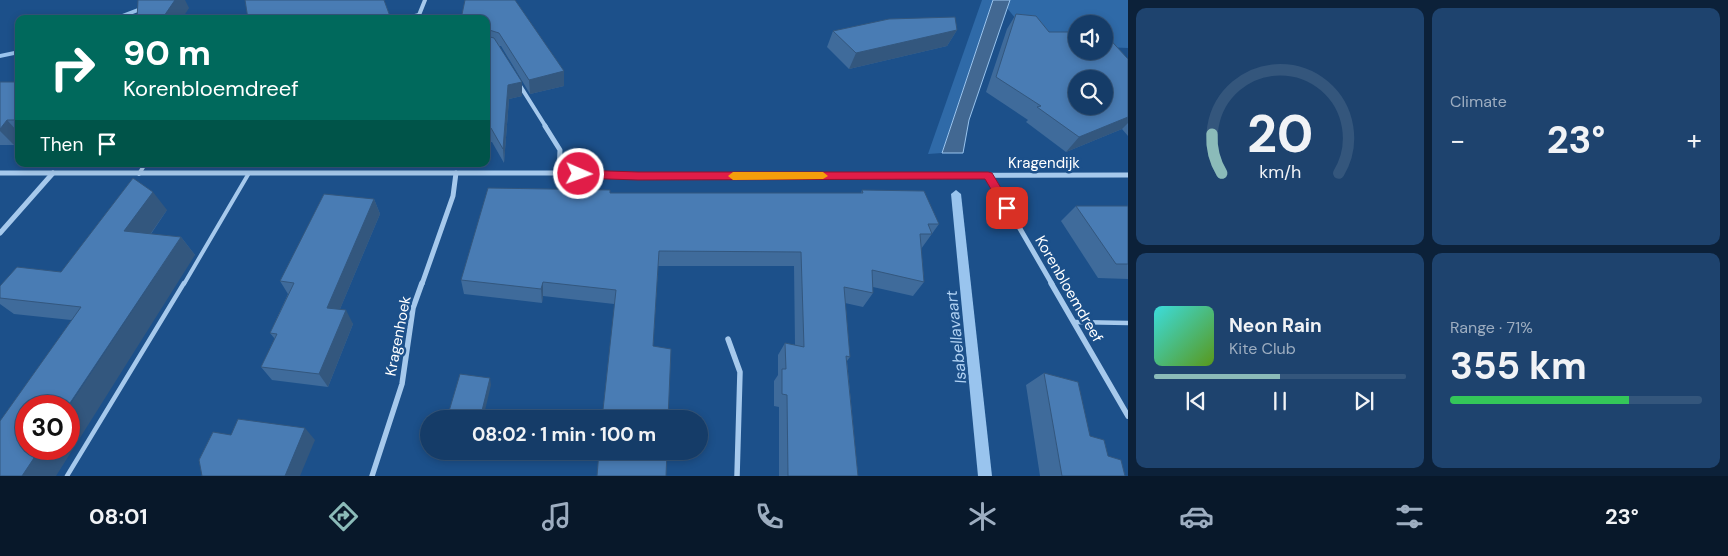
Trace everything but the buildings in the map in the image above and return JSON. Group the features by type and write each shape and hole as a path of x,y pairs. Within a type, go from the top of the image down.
{"street":[{"path":"420,15 421,6 425,0"},
{"path":"518,83 560,150 559,173"},
{"name":"Kragendijk","path":"0,173 559,173 638,176 1128,175"},
{"path":"0,233 53,173"},
{"name":"Kragenhoek","path":"372,476 402,384 413,308 453,196 456,173"},
{"name":"Korenbloemdreef","path":"988,175 1128,416"},
{"path":"728,339 740,372 737,476"}],"lane":[{"path":"139,174 143,167"},
{"path":"66,476 237,196 249,173"},
{"path":"1074,322 1128,323"}],"shaded area":[{"path":"982,0 993,0 942,153 928,154"},
{"path":"993,0 1010,0 969,120 963,153 942,153"},
{"path":"1010,0 1128,0 1128,48 1113,47 1113,15 1068,15 1068,47 1039,47 1007,8"}],"waterway":[{"path":"123,15 166,0"},
{"path":"0,56 15,53"},
{"name":"Isabellavaart","path":"956,194 985,476"}],"slow traffic":[{"path":"733,176 823,176"}],"route":[{"path":"579,174 638,176 988,175 1007,208"}]}
